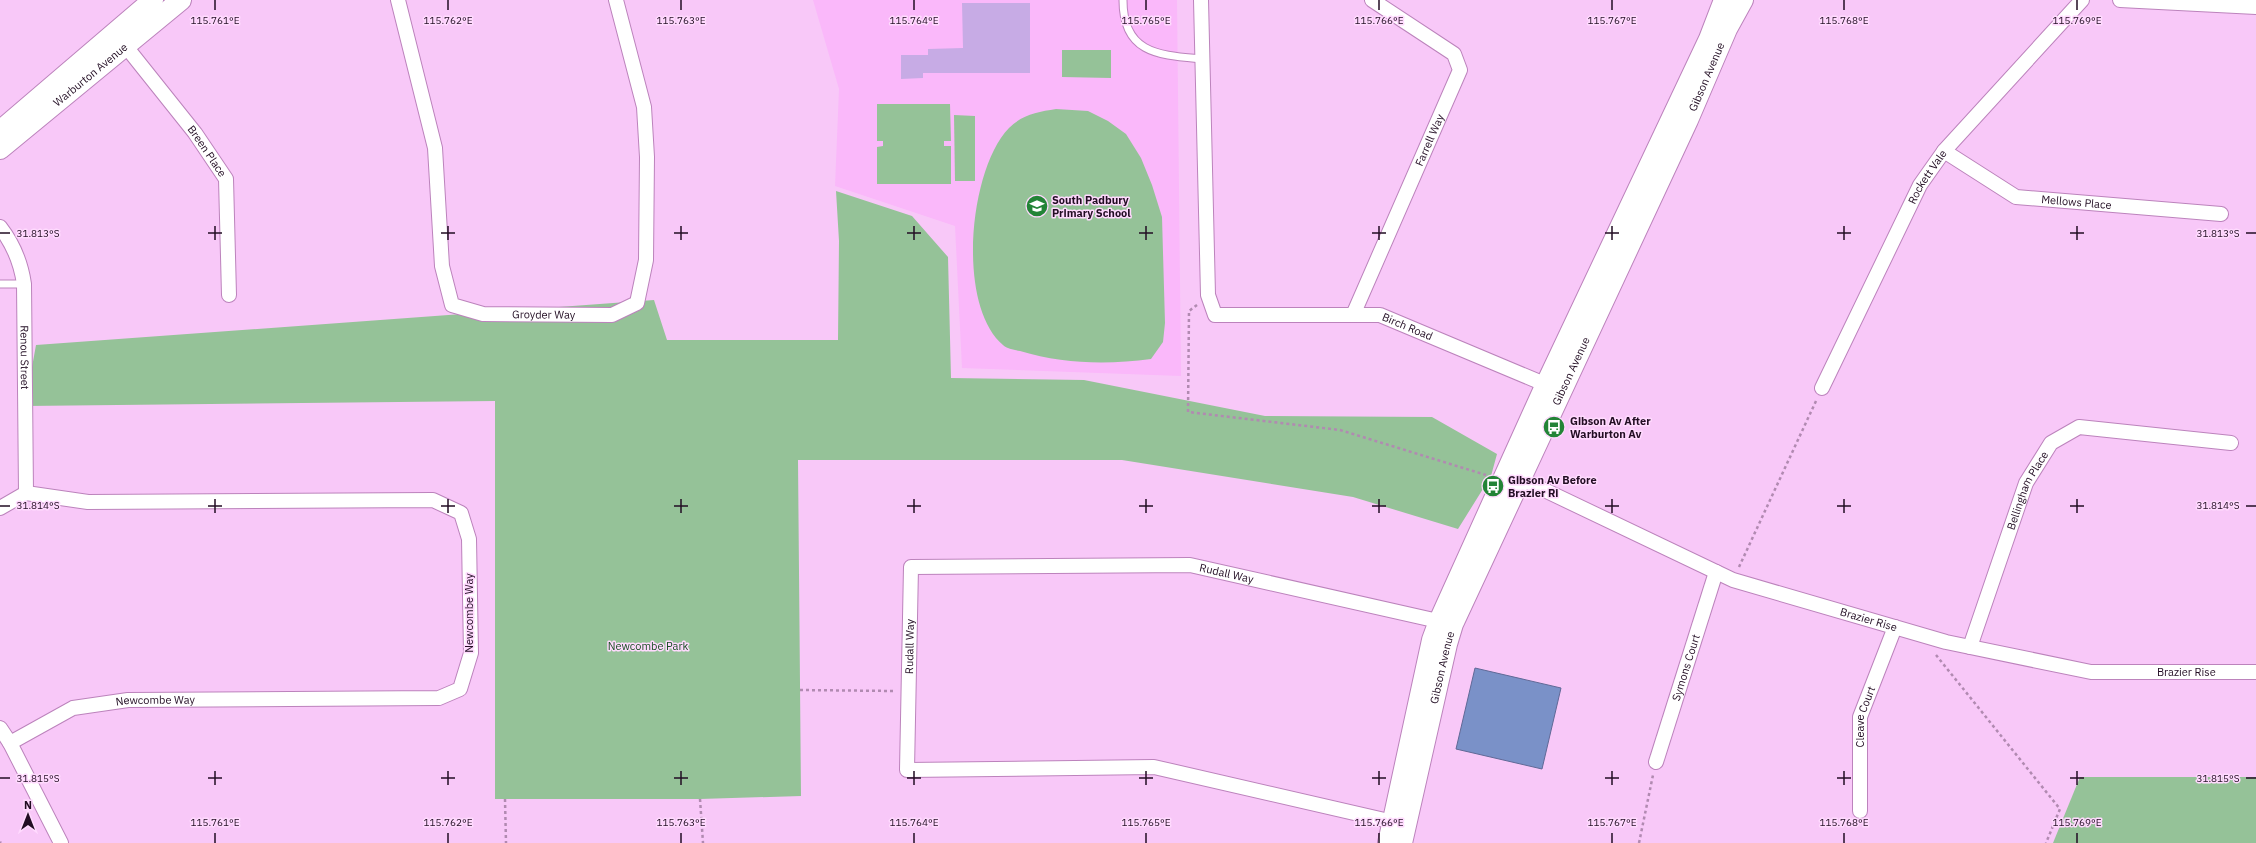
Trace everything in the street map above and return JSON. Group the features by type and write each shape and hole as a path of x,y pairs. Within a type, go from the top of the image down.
{"main road":[{"name":"Warburton Avenue","path":"0,150 120,39 153,0"},
{"name":"Warburton Avenue","path":"0,131 120,39 181,0"},
{"name":"Gibson Avenue","path":"1554,388 1709,39 1724,0"},
{"name":"Gibson Avenue","path":"1388,843 1400,830 1447,644 1446,622 1506,476 1554,388 1688,120 1742,0"},
{"path":"1742,0 1749,0"}],"street":[{"name":"Groyder Way","path":"398,0 435,148 442,266 452,305 483,314 605,315 612,315 637,303 646,260 647,157 644,107 616,0"},
{"path":"1201,0 1208,295"},
{"name":"Farrell Way","path":"1353,315 1460,70 1454,54 1372,0"},
{"name":"Rockett Vale","path":"1822,388 1920,185 1944,151 2082,0"},
{"path":"2120,0 2256,8"},
{"name":"Breen Place","path":"120,39 196,133 226,179 229,295"},
{"name":"Mellows Place","path":"1944,151 2016,197 2222,214"},
{"name":"Renou Street","path":"0,228 8,237 21,263 24,284 26,493"},
{"name":"Birch Road","path":"1208,295 1215,315 1380,315 1554,388"},
{"name":"Bellingham Place","path":"1970,647 2026,483 2051,443 2079,427 2231,443"},
{"name":"Brazier Rise","path":"1506,476 1733,580 1970,647 2091,672 2255,672"},
{"path":"0,508 26,493"},
{"name":"Newcombe Way","path":"10,743 73,708 128,700 439,698 460,689 471,652 469,539 460,513 433,500 88,502 26,493"},
{"name":"Rudall Way","path":"1400,830 1154,768 907,770 911,567 1190,565 1446,622"},
{"name":"Symons Court","path":"1656,762 1716,572"},
{"name":"Cleave Court","path":"1860,811 1860,717 1896,627"},
{"path":"0,728 10,743 61,843"}],"lane":[{"path":"1122,0 1127,28 1139,44 1156,54 1202,59"},
{"path":"0,284 24,284"}],"path":[{"path":"1208,295 1189,311 1188,412 1340,430 1506,476"},
{"path":"1733,580 1822,388"},
{"path":"1935,654 2060,810 2046,843"},
{"path":"800,690 908,691"},
{"path":"1639,843 1656,762"},
{"path":"505,799 506,843"},
{"path":"700,799 703,843"}],"shaded area":[{"name":"South Padbury Primary School","path":"813,0 1177,0 1181,376 962,368 955,226 835,186 839,89"}],"green space":[{"path":"1062,50 1111,50 1111,78 1062,77"},
{"path":"877,104 950,104 951,141 944,141 944,146 951,146 951,184 877,184 877,147 883,146 883,141 877,141"},
{"path":"1056,109 1088,111 1108,121 1126,134 1141,158 1152,185 1162,217 1165,323 1163,342 1151,359 1102,363 1069,361 1052,359 1011,349 1003,345 988,326 978,300 974,270 973,237 977,204 985,174 995,147 1014,123 1037,113"},
{"path":"954,115 975,116 975,181 955,181"},
{"name":"Newcombe Park","path":"836,191 912,216 948,257 951,378 1084,380 1265,416 1432,417 1497,454 1491,476 1458,529 1353,497 1122,460 798,460 801,796 700,799 495,799 495,401 25,406 36,345 654,300 667,340 838,340 839,241"},
{"path":"2080,777 2256,777 2256,843 2053,843"}],"water":[{"path":"1475,668 1561,688 1542,769 1456,749"}],"building":[{"path":"962,3 1030,3 1030,73 923,73 923,78 901,79 901,55 928,55 928,49 963,48"}],"place":[{"name":"South Padbury Primary School","path":"1037,206"},
{"name":"Gibson Av After Warburton Av","path":"1554,427"},
{"name":"Gibson Av Before Brazier Ri","path":"1493,486"}]}
